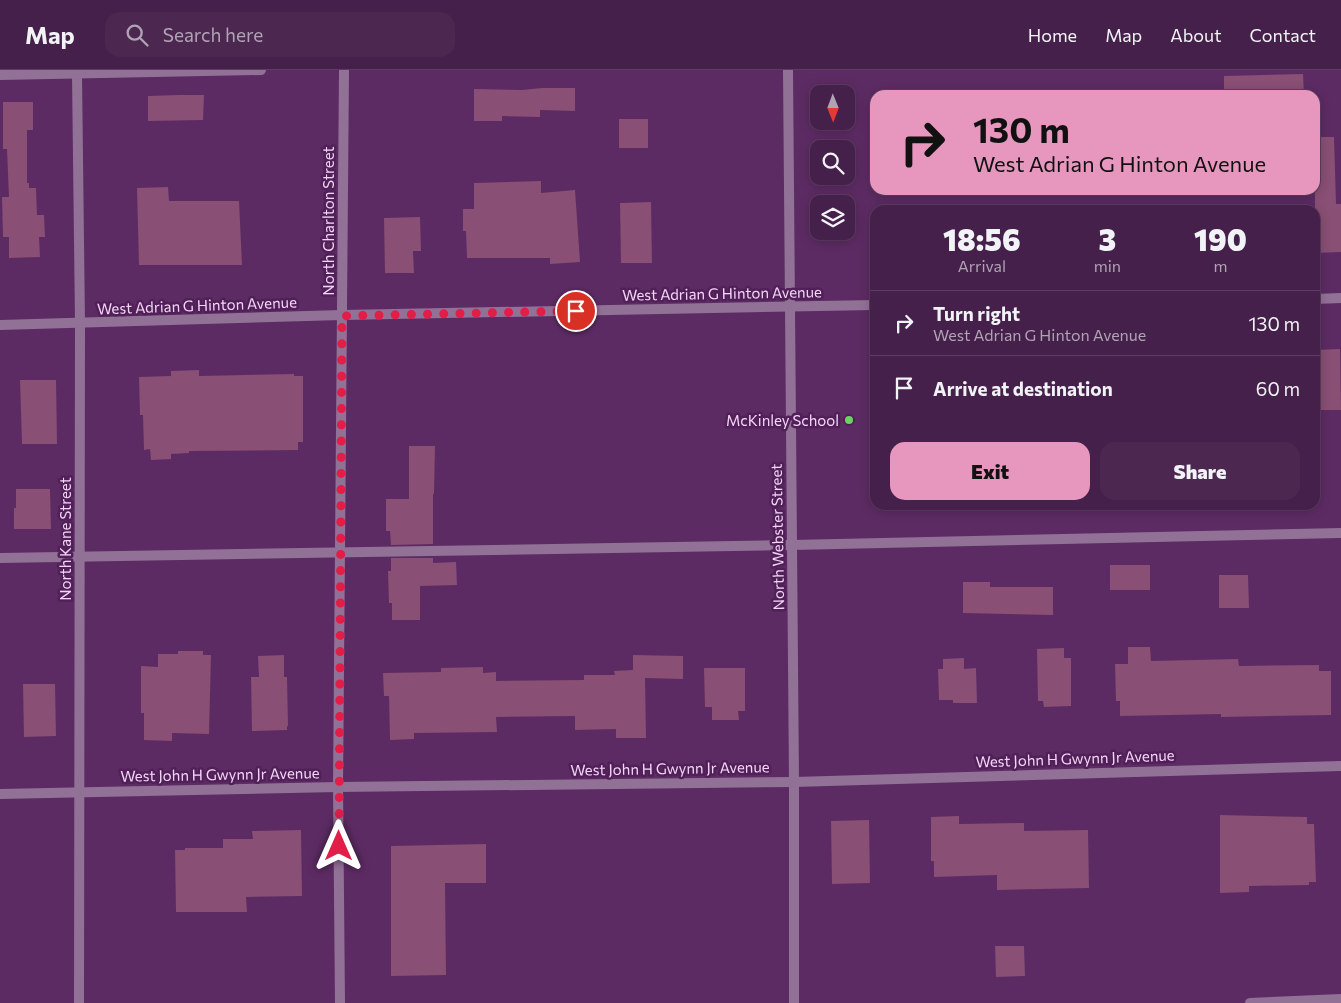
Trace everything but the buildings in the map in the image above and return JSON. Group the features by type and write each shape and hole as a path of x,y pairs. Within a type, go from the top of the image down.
{"street":[{"path":"0,75 261,70"},
{"name":"North Charlton Street","path":"340,1003 338,787 344,70"},
{"name":"North Webster Street","path":"788,70 794,1003"},
{"name":"North Kane Street","path":"77,74 80,323 79,1003"},
{"path":"1320,299 1341,298"},
{"name":"West Adrian G Hinton Avenue","path":"0,325 870,305"},
{"path":"0,558 792,545 1341,533"},
{"name":"West John H Gwynn Jr Avenue","path":"0,794 338,787 794,782 1341,766"},
{"path":"1250,1003 1341,999"}],"place":[{"name":"McKinley School","path":"849,420"}],"route":[{"path":"339,846 342,316 576,311"}]}
